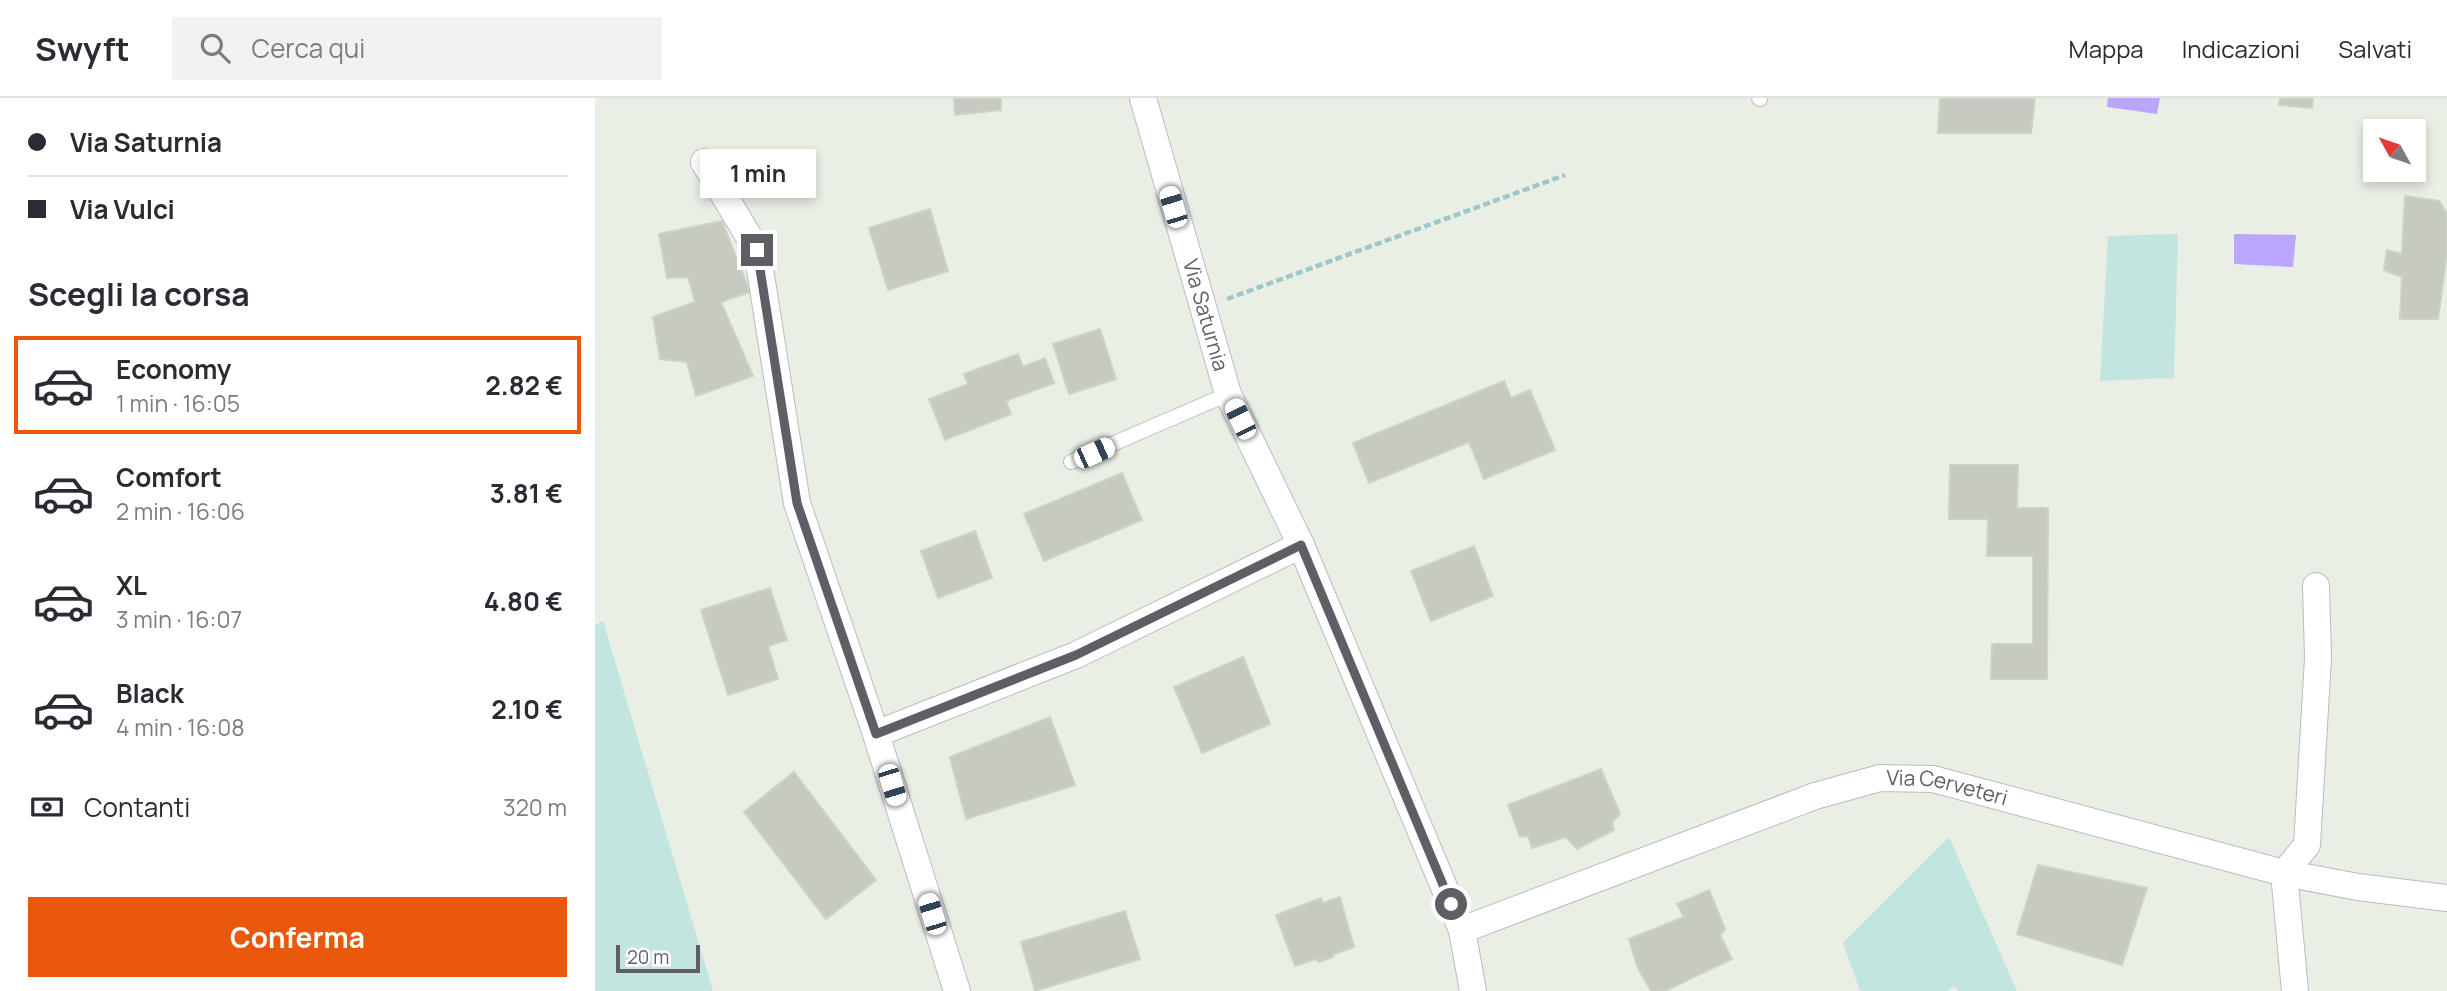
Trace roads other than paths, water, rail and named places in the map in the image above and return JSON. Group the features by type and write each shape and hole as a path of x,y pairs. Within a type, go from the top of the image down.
{"street":[{"name":"Via Saturnia","path":"1143,98 1228,394 1301,545 1462,930 1473,991"},
{"path":"704,162 757,250 797,503 876,734 957,991"},
{"path":"876,734 1076,655 1301,545"},
{"path":"2295,991 2284,873 2307,845 2318,658 2316,586"},
{"name":"Via Cerveteri","path":"1462,930 1815,796 1880,778 1933,779 2284,873 2358,887 2447,898"}],"lane":[{"path":"1071,462 1228,394"}]}
